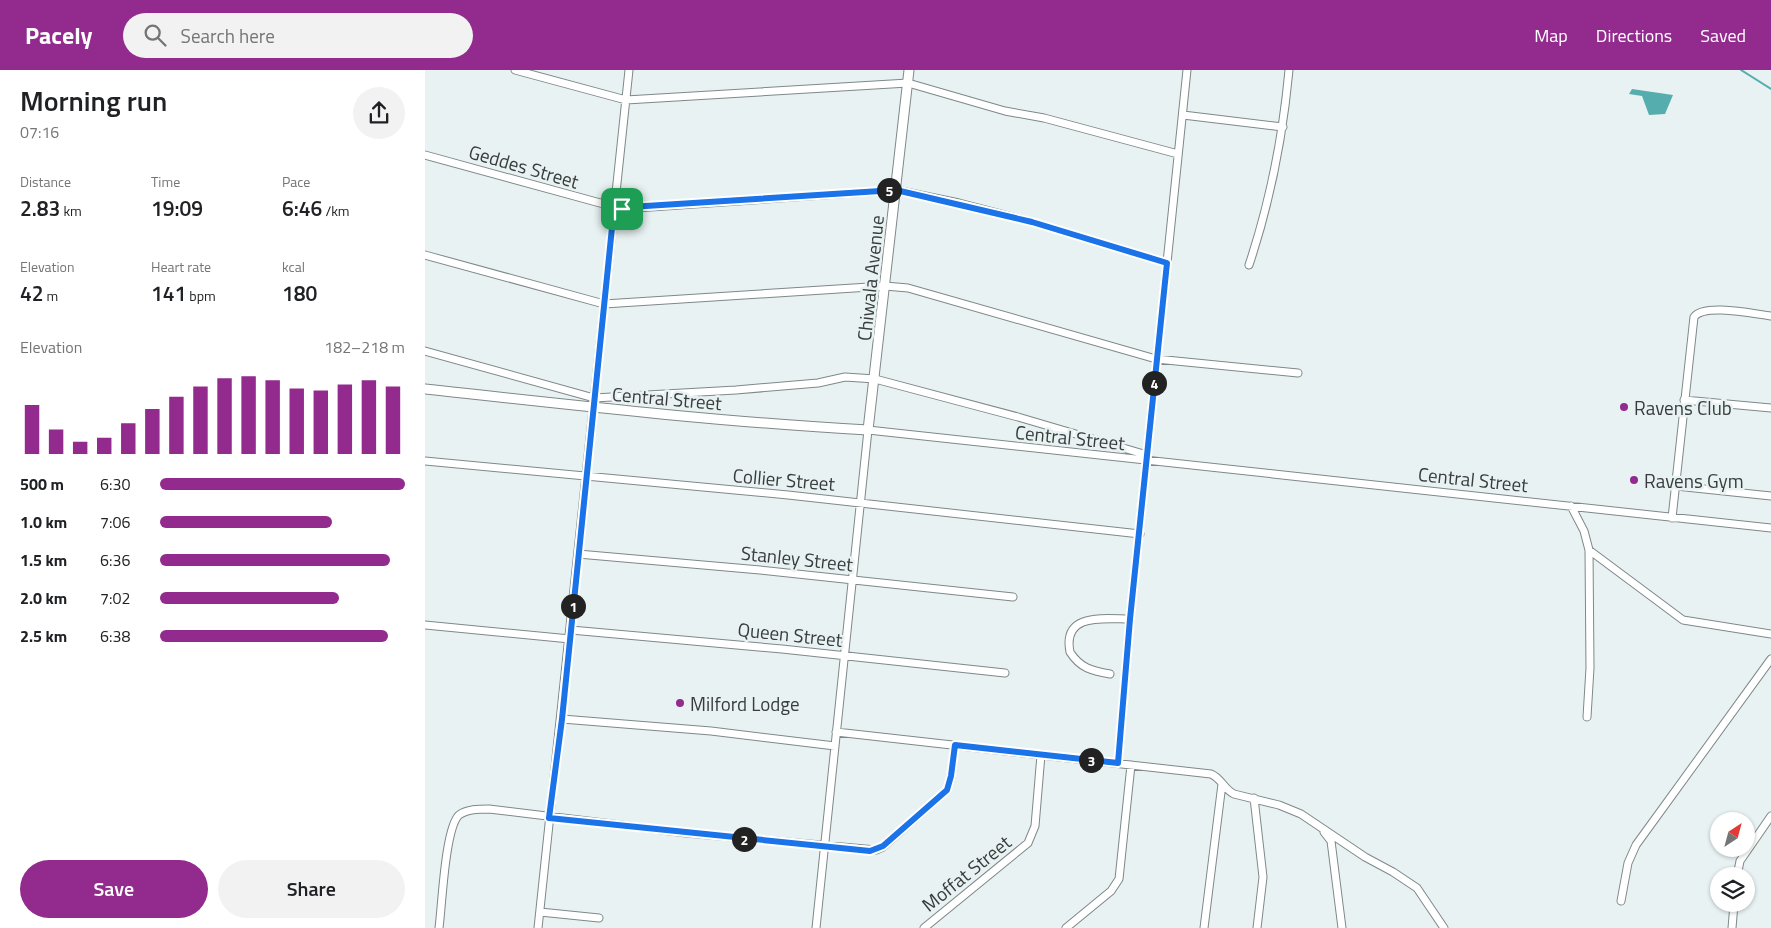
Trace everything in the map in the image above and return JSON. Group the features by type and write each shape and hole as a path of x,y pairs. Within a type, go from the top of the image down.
{"main road":[{"name":"Chiwala Avenue","path":"868,430 909,70"},
{"name":"Central Street","path":"425,389 593,402 809,427 868,430"}],"street":[{"path":"515,70 626,100 908,83 1005,111 1044,118 1178,154"},
{"path":"538,928 549,818 562,719 593,402 629,70"},
{"path":"1118,763 1130,619 1187,70"},
{"path":"1249,265 1259,235 1283,127 1289,70"},
{"path":"1183,115 1283,127"},
{"name":"Geddes Street","path":"425,155 614,208 896,190 1023,220 1167,263"},
{"path":"425,255 604,304 885,286 908,288 1156,359 1298,373"},
{"path":"1672,518 1692,322 1697,312 1708,309 1771,316"},
{"path":"425,351 593,402 818,383 845,377 875,380 1008,414 1147,458"},
{"path":"1684,400 1771,408"},
{"path":"816,928 868,430"},
{"name":"Central Street","path":"868,430 1147,458 1771,528"},
{"name":"Collier Street","path":"425,461 861,502 1140,534"},
{"path":"1676,486 1771,496"},
{"path":"1571,506 1584,531 1589,550 1590,668 1587,717"},
{"path":"1589,550 1683,620 1770,633"},
{"name":"Stanley Street","path":"578,554 1013,597"},
{"path":"1110,674 1089,670 1079,664 1069,652 1070,635 1077,625 1086,620 1130,619"},
{"path":"425,625 570,639"},
{"name":"Queen Street","path":"571,630 1005,673"},
{"path":"1621,901 1628,864 1636,845 1771,659"},
{"path":"562,719 711,731 835,746"},
{"path":"837,732 1211,774 1217,777 1234,794 1254,798 1301,814 1365,857 1393,872 1417,888 1444,928"},
{"path":"439,928 446,862 457,817 467,811 489,809 549,818 870,851 883,846 947,790 955,745"},
{"name":"Moffat Street","path":"924,928 1024,848 1031,839 1035,826 1041,755"},
{"path":"1066,928 1111,891 1119,879 1131,765"},
{"path":"1204,928 1222,784"},
{"path":"1254,798 1263,877 1257,928"},
{"path":"1739,867 1740,861 1771,816"},
{"path":"1319,825 1331,841 1342,928"},
{"path":"540,912 599,918"},
{"path":"1732,928 1733,912"}],"water":[{"path":"1632,89 1673,95 1665,114 1649,115 1642,96 1629,94"}],"waterway":[{"path":"1741,70 1771,89"}],"place":[{"name":"Ravens Club","path":"1624,407"},
{"name":"Ravens Gym","path":"1634,480"},
{"name":"Milford Lodge","path":"680,703"}],"route":[{"path":"896,190 959,203 1032,222 1167,263 1124,675 1118,763 955,745 947,790 883,846 870,851 549,818 562,719 614,208 622,209 896,190"}]}
